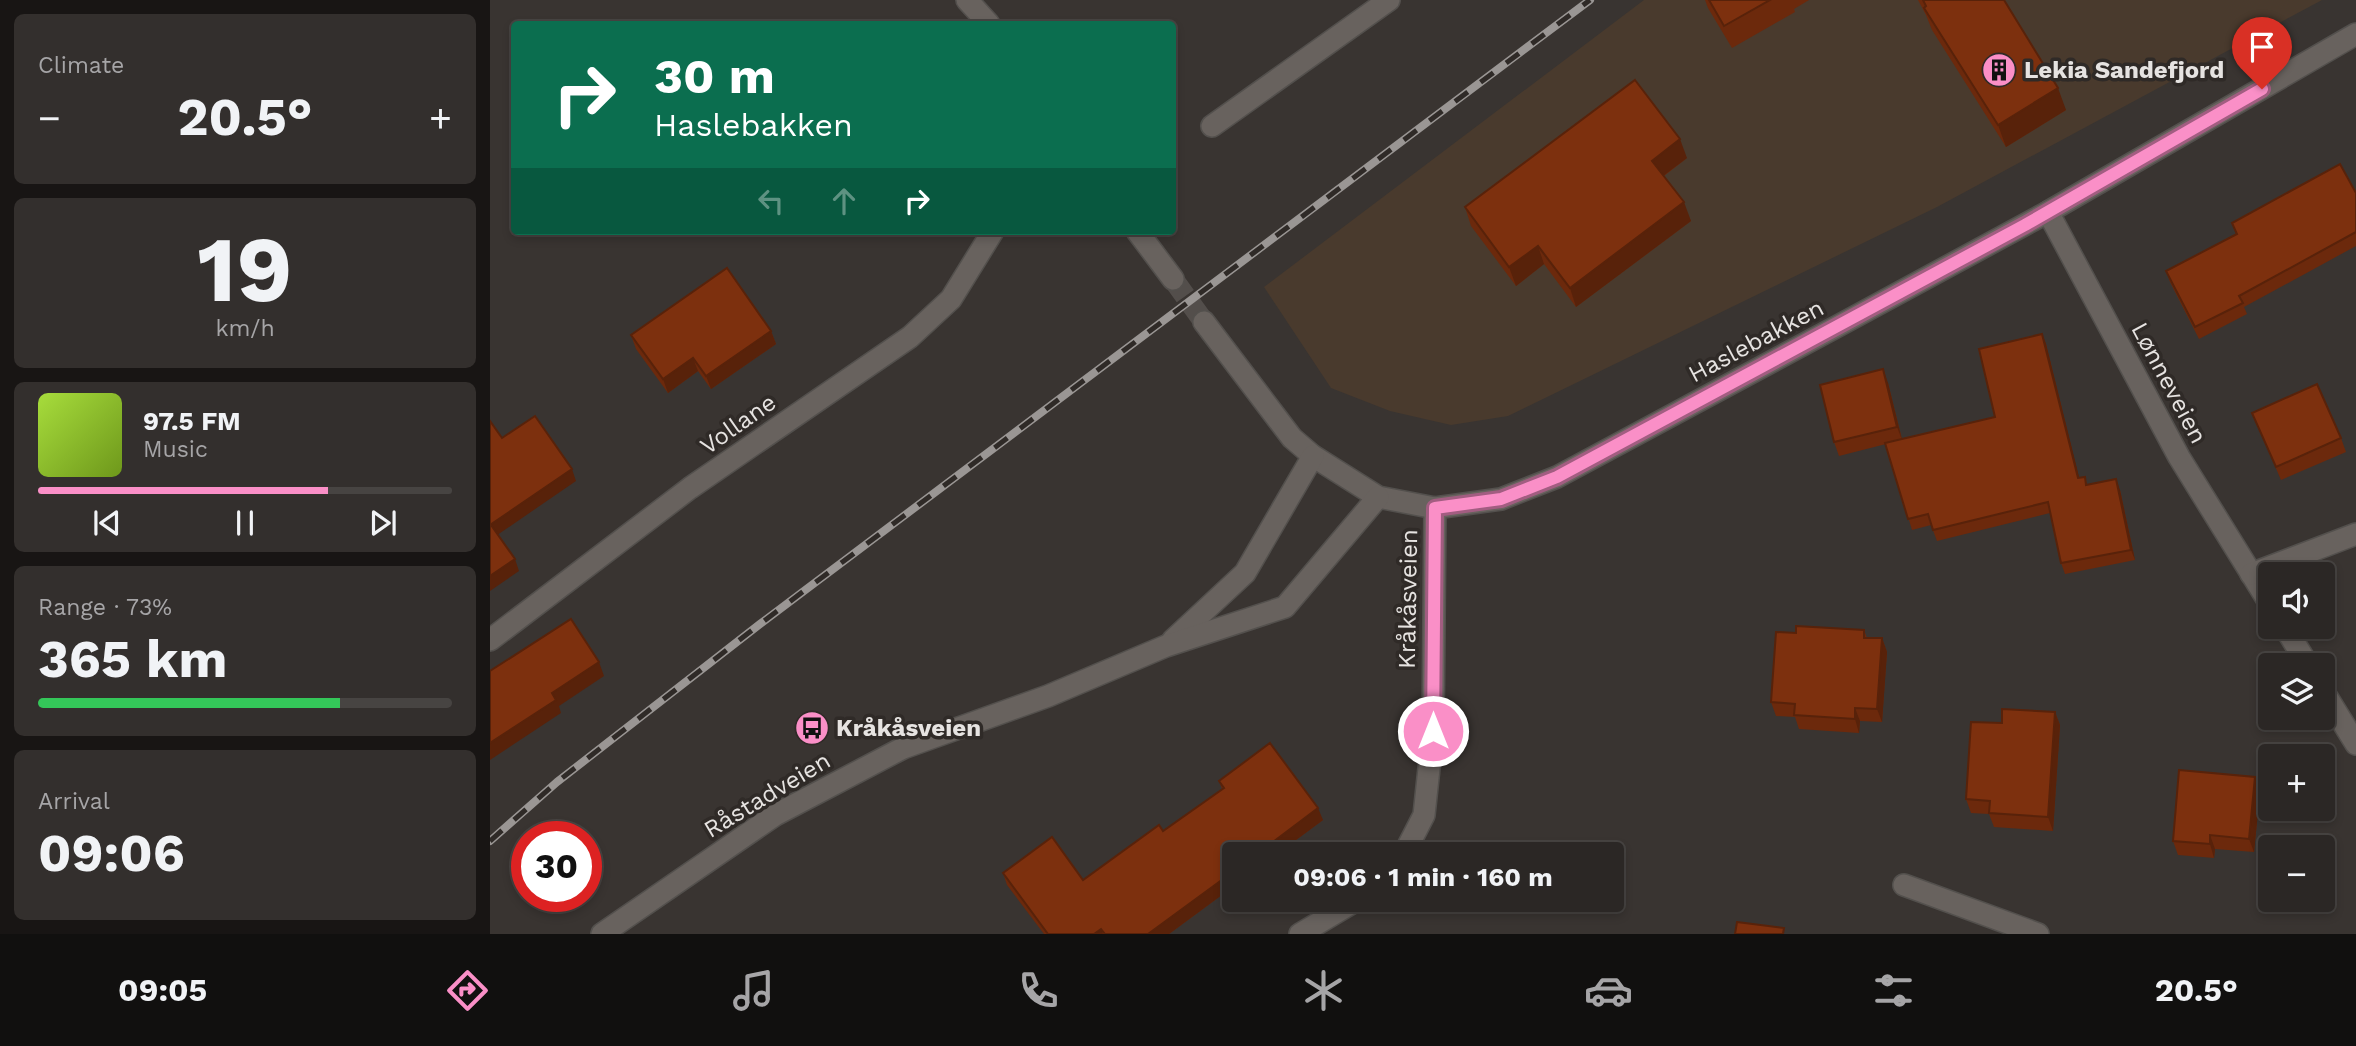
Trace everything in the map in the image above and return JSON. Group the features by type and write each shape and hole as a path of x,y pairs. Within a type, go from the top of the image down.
{"main road":[{"path":"967,0 986,21"},
{"path":"1212,126 1389,0"},
{"name":"Haslebakken","path":"1204,322 1292,439 1313,456 1378,496 1435,508 1501,499 1557,477 2048,212 2356,34"},
{"name":"Lønneveien","path":"2048,212 2179,457 2258,585"},
{"name":"Vollane","path":"490,640 690,488 910,337 951,299 991,235"},
{"path":"1140,235 1173,279"},
{"name":"Råstadveien","path":"1166,646 1245,573 1313,456"},
{"name":"Råstadveien","path":"602,934 775,815 903,748 1048,696 1166,646 1285,607 1378,496"},
{"name":"Kråkåsveien","path":"1410,842 1424,815 1433,731 1435,508"},
{"path":"2251,574 2356,534"},
{"path":"2335,710 2356,744"},
{"path":"1904,885 2038,934"},
{"path":"1300,934 1337,912"}],"shaded area":[{"path":"1644,0 2322,0 1937,207 1508,416 1451,425 1390,411 1331,388 1264,287"}],"building":[{"path":"1709,0 1770,0 1724,26"},
{"name":"Lekia Sandefjord","path":"1923,0 2004,0 2058,88 1998,125 1924,8 1926,6"},
{"path":"1635,80 1680,139 1652,161 1684,202 1570,288 1538,246 1509,267 1465,207"},
{"path":"2340,164 2356,193 2356,232 2239,296 2243,303 2195,327 2166,271 2237,234 2232,223"},
{"path":"727,268 771,331 706,376 693,358 663,379 631,335"},
{"path":"2042,334 2078,478 2085,477 2086,485 2116,479 2131,550 2061,563 2048,502 1933,530 1928,514 1908,519 1885,443 1995,417 1979,349"},
{"path":"1883,369 1897,427 1834,442 1820,385"},
{"path":"2317,384 2341,438 2276,467 2252,413"},
{"path":"535,416 572,469 490,525 490,421 502,438"},
{"path":"490,525 515,559 490,576"},
{"path":"571,619 599,662 552,693 556,700 490,743 490,671"},
{"path":"1796,626 1864,630 1864,638 1882,638 1877,709 1855,708 1855,719 1794,715 1795,704 1771,702 1776,632 1796,633"},
{"path":"2002,709 2055,712 2048,817 1989,813 1990,801 1966,799 1971,722 2002,723"},
{"path":"1270,743 1318,808 1273,842 1222,842 1222,880 1148,934 1105,934 1101,929 1094,934 1048,934 1003,873 1052,837 1083,880 1159,825 1163,831 1224,788 1219,781"},
{"path":"2179,770 2255,777 2249,839 2210,835 2210,844 2173,841"},
{"path":"1737,922 1784,928 1783,934 1735,934"}],"tunnel":[{"path":"1173,279 1204,322"}],"railway":[{"path":"490,841 557,782 760,624 1590,0"}],"place":[{"name":"Lekia Sandefjord","path":"1999,70"},
{"name":"Kråkåsveien","path":"812,728"}],"route":[{"path":"1433,731 1435,508 1501,499 1557,477 2025,225 2262,89"}]}
